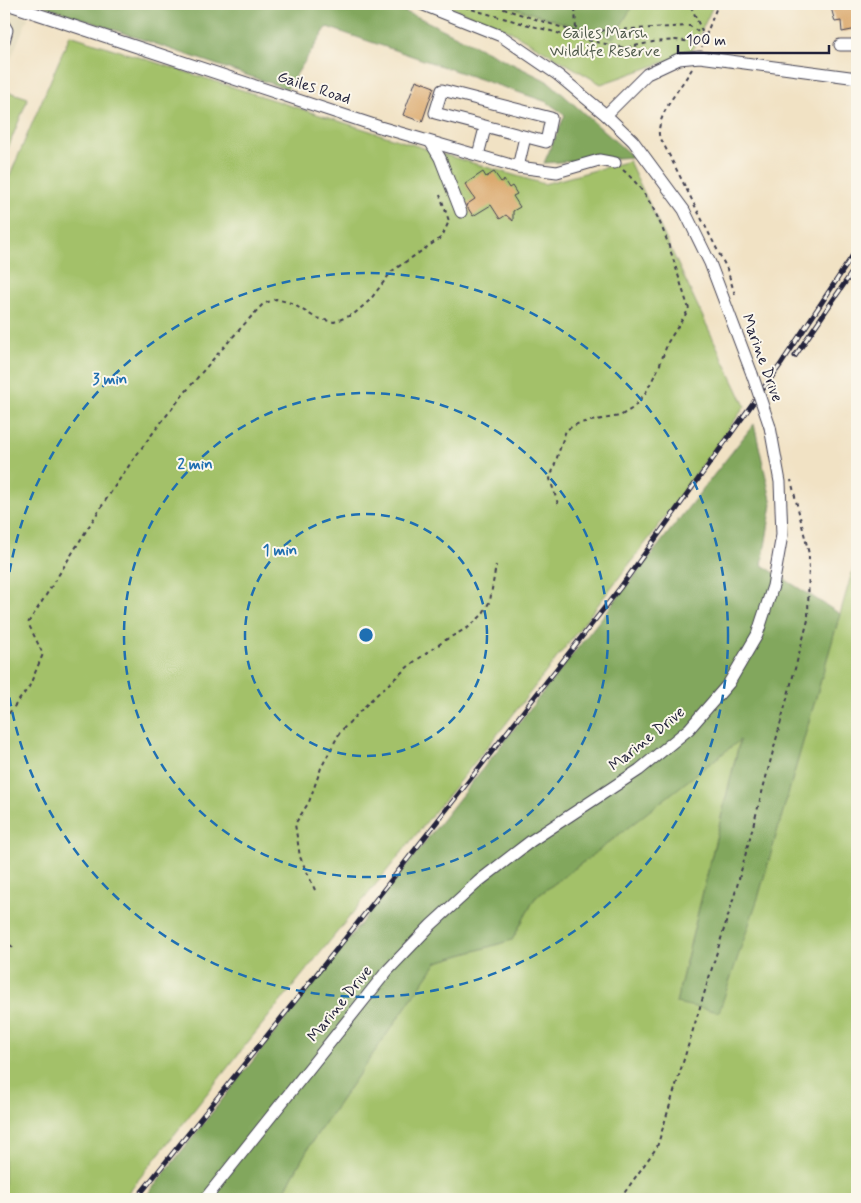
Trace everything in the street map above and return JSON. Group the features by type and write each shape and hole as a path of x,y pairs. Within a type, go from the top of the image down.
{"street":[{"name":"Gailes Road","path":"7,4 431,143 518,167 557,172 599,160 615,163"},
{"name":"Marine Drive","path":"205,1199 374,986 430,925 480,881 531,841 639,770 689,729 729,684 757,635 774,586 782,535 780,482 770,428 752,374 710,263 684,210 632,141 606,115 558,75 501,36 422,4"},
{"path":"4,25 7,30 4,41"},
{"path":"840,46 857,46"},
{"path":"606,115 647,74 679,59 700,57 857,78"},
{"path":"442,90 551,118 546,142 485,128 435,114 442,90"},
{"path":"478,155 485,128"},
{"path":"518,167 525,137"},
{"path":"431,143 440,158 461,212"}],"path":[{"path":"457,4 567,36 624,48 675,40 703,43"},
{"path":"488,4 576,32 690,26 704,36"},
{"path":"575,4 576,32"},
{"path":"690,4 704,36"},
{"path":"718,4 704,36 700,57 661,117 658,127 660,135 727,269 738,306"},
{"path":"567,36 568,30"},
{"path":"558,504 550,479 566,430 578,423 620,416 633,408 646,392 659,367 668,342 689,308 670,248 656,213 635,180 615,163"},
{"path":"4,720 29,687 43,654 28,623 138,453 202,372 263,304 276,299 291,303 316,318 334,322 354,314 370,300 392,271 442,237 449,221 440,195"},
{"path":"620,1199 657,1147 736,890 808,620 810,554 790,476"},
{"path":"315,890 300,857 295,824 309,802 321,768 340,732 411,664 447,639 469,627 482,615 490,601 496,565"},
{"path":"4,940 16,950"}],"shaded area":[{"path":"4,8 28,18 4,75"}],"green space":[{"path":"39,4 384,4 418,17 549,82 633,157 544,163 565,115 547,102 327,27 287,89"},
{"name":"Gailes Marsh Wildlife Reserve","path":"442,4 714,4 691,53 601,84 508,30"},
{"path":"502,4 634,4 613,38"},
{"path":"70,35 442,154 544,184 629,161 745,406 651,536 505,725 123,1199 4,1199 4,189"},
{"path":"4,90 28,98 4,158"},
{"path":"754,424 772,504 762,565 840,614 758,898 719,1012 676,1003 740,740 535,898 512,940 437,962 311,1143 280,1199 144,1199"},
{"path":"857,555 857,1199 280,1199 311,1143 437,962 512,940 535,898 740,739 676,1003 758,898"}],"building":[{"path":"830,4 857,4 857,29 842,32 841,21 835,22"},
{"path":"416,80 434,87 422,122 403,115"},
{"path":"483,172 486,177 494,172 501,182 504,180 509,188 512,186 517,194 513,196 520,207 513,211 513,221 506,215 500,219 491,205 473,216 466,205 475,199 465,184"}],"railway":[{"path":"136,1199 356,925 620,588 781,364 857,249"},
{"path":"795,356 857,265"}]}
